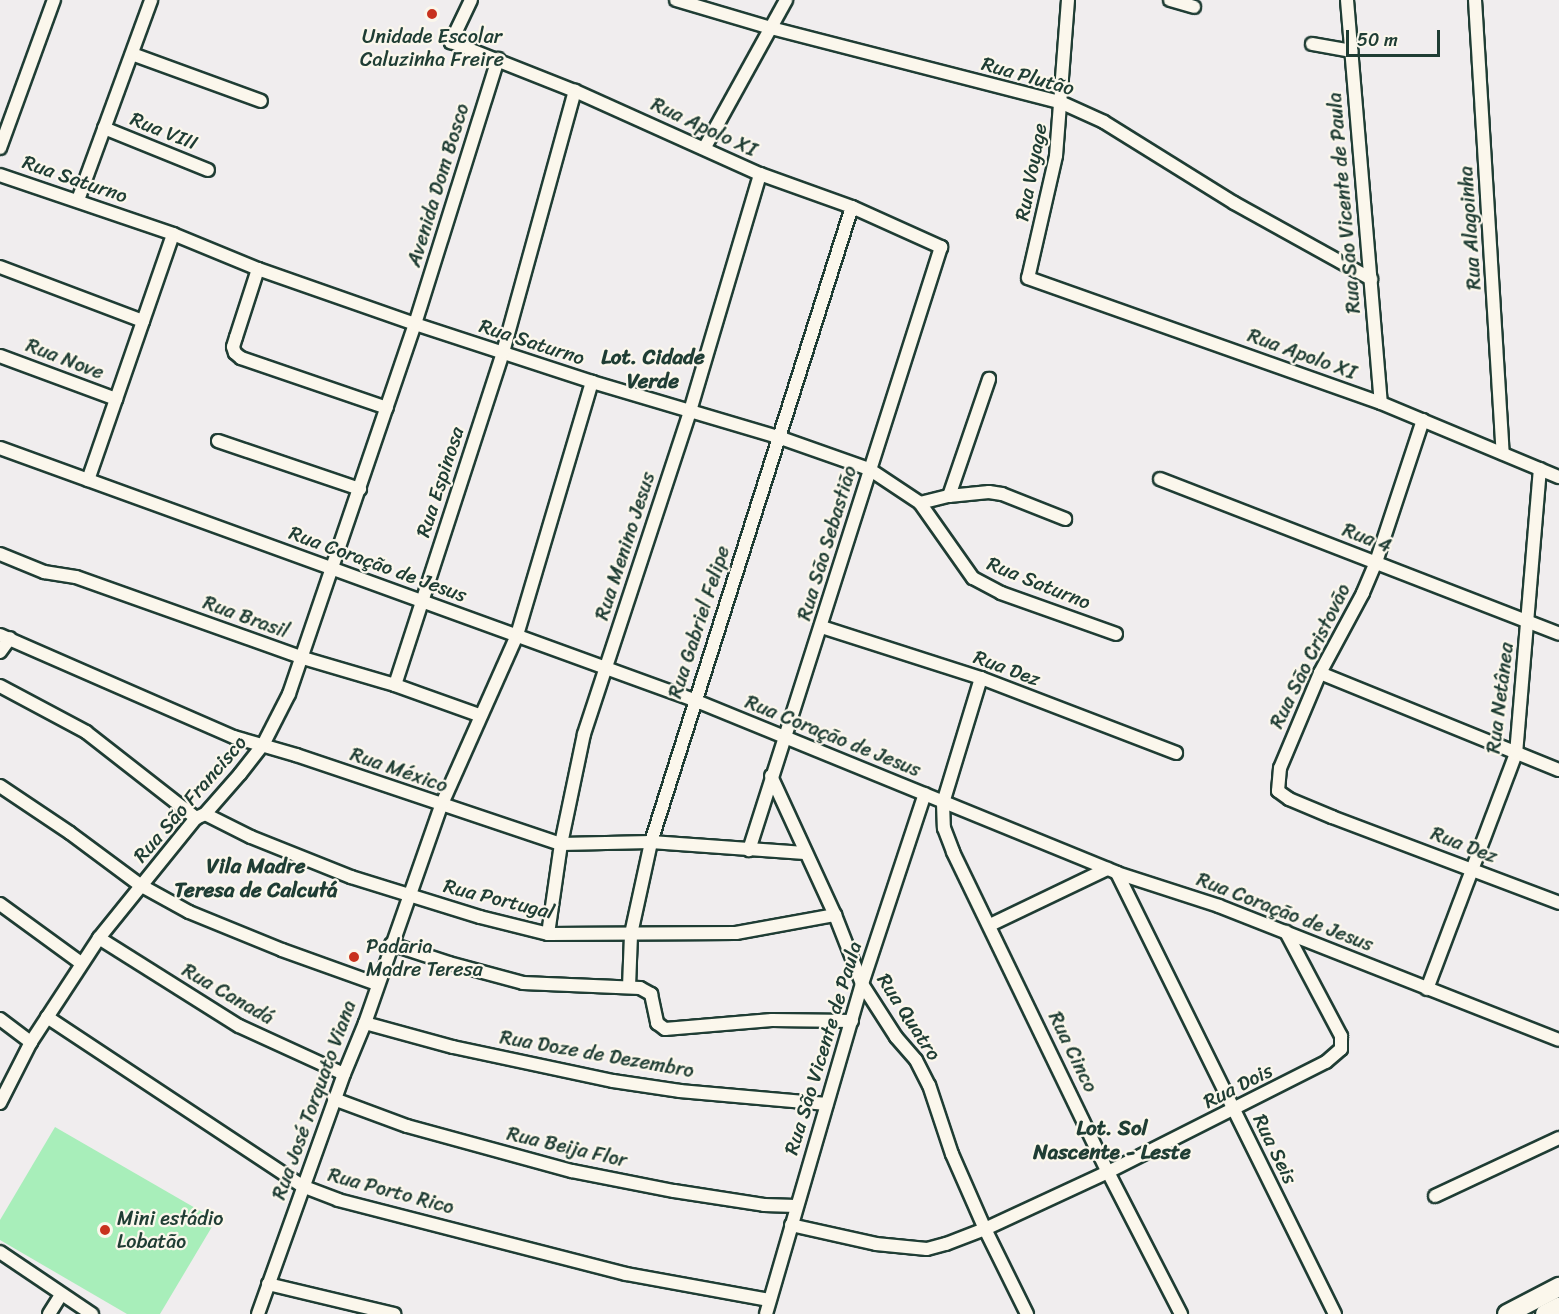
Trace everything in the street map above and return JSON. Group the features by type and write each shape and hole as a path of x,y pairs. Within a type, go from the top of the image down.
{"main road":[{"path":"1507,1314 1559,1287"},
{"path":"1545,1314 1559,1307"}],"street":[{"path":"0,148 54,0"},
{"path":"78,201 151,0"},
{"name":"Rua Apolo XI","path":"471,0 451,42 575,90 705,147 760,174 852,207 941,247"},
{"name":"Rua Plutão","path":"676,0 771,28 1060,102 1104,122 1234,203 1371,279"},
{"path":"705,147 786,0"},
{"name":"Rua Voyage","path":"1028,278 1056,156 1061,118 1060,102 1068,0"},
{"path":"1170,0 1194,7"},
{"name":"Rua São Vicente de Paula","path":"1347,0 1381,403"},
{"name":"Rua Alagoinha","path":"1475,0 1503,453"},
{"path":"1312,44 1351,51"},
{"path":"132,54 261,101"},
{"name":"Avenida Dom Bosco","path":"415,324 498,59"},
{"path":"503,352 575,90"},
{"name":"Rua VIII","path":"104,128 208,170"},
{"name":"Rua Menino Jesus","path":"548,934 561,844 584,734 690,411 760,174"},
{"name":"Rua Saturno","path":"0,175 173,234 258,269 415,324 592,382 778,437 869,469 920,503 973,578 1000,593 1116,634"},
{"name":"Rua Gabriel Felipe","path":"629,987 631,934 651,842 694,700 852,207"},
{"path":"88,480 173,234"},
{"name":"Rua São Sebastião","path":"749,850 771,776 822,627 869,469 941,247"},
{"path":"0,267 143,321"},
{"path":"258,269 233,347 241,358 387,408"},
{"name":"Rua Apolo XI","path":"1028,278 1381,403 1559,477"},
{"name":"Rua São Francisco","path":"0,1103 31,1042 99,938 140,885 263,745 289,694 303,658 415,324"},
{"name":"Rua Espinosa","path":"395,685 503,352"},
{"name":"Rua Nove","path":"0,356 116,399"},
{"path":"948,496 989,379"},
{"path":"517,635 592,382"},
{"name":"Rua São Cristovão","path":"1280,768 1320,673 1363,593 1376,562 1423,420"},
{"path":"218,441 360,489"},
{"name":"Rua Coração de Jesus","path":"0,448 694,700 1112,871 1219,906 1559,1040"},
{"name":"Rua Netânea","path":"1426,989 1516,754 1529,623 1540,469"},
{"name":"Rua 4","path":"1160,479 1559,634"},
{"path":"920,503 979,492 1002,494 1065,519"},
{"name":"Rua Brasil","path":"0,554 44,572 76,577 113,589 303,658 395,685 479,715"},
{"name":"Rua Dez","path":"822,627 981,678 1176,753"},
{"name":"Rua José Torquato Viana","path":"258,1314 302,1186 365,1023 441,806 479,715 517,635"},
{"path":"0,652 5,636"},
{"name":"Rua México","path":"5,636 234,737 561,844 651,842 805,853"},
{"path":"1320,673 1559,770"},
{"path":"943,803 981,678"},
{"name":"Rua Portugal","path":"0,686 86,732 201,816 295,856 408,895 548,934 736,933 835,915"},
{"name":"Rua Dez","path":"1280,768 1278,791 1289,799 1559,903"},
{"name":"Rua Quatro","path":"771,776 835,915 862,984 896,1037 916,1060 929,1085 952,1154 985,1229 1027,1314"},
{"path":"0,786 70,833 140,885 237,933 377,984"},
{"name":"Rua São Vicente de Paula","path":"766,1314 862,984 925,795"},
{"name":"Rua Cinco","path":"943,803 944,828 953,852 1108,1172 1181,1314"},
{"path":"990,925 1112,871"},
{"name":"Rua Seis","path":"1112,871 1335,1314"},
{"path":"0,904 81,963"},
{"name":"Rua Dois","path":"791,1225 876,1244 927,1249 985,1229 1108,1172 1326,1062 1341,1049 1341,1036 1286,932"},
{"name":"Rua Canadá","path":"99,938 239,1026 344,1074"},
{"path":"391,944 523,983 640,988 651,994 657,1023 671,1030 772,1020 852,1020"},
{"name":"Rua Porto Rico","path":"47,1017 302,1186 338,1200 626,1274 769,1300"},
{"path":"0,1019 31,1042"},
{"name":"Rua Doze de Dezembro","path":"365,1023 453,1047 613,1081 680,1091 826,1104"},
{"name":"Rua Beija Flor","path":"334,1100 407,1126 572,1171 685,1193 764,1205 796,1206"},
{"path":"1435,1196 1558,1142"},
{"path":"0,1252 60,1295 92,1314"},
{"path":"268,1284 394,1314"},
{"path":"50,1314 60,1295"}],"green space":[{"name":"Mini estádio Lobatão","path":"55,1127 216,1220 160,1314 127,1314 0,1240 0,1220"}],"place":[{"name":"Unidade Escolar Caluzinha Freire","path":"432,14"},
{"name":"Padaria Madre Teresa","path":"354,957"},
{"name":"Mini estádio Lobatão","path":"105,1230"}],"district":[{"name":"Lot. Cidade Verde","path":"653,369"},
{"name":"Vila Madre Teresa de Calcutá","path":"256,878"},
{"name":"Lot. Sol Nascente - Leste","path":"1112,1140"}]}
